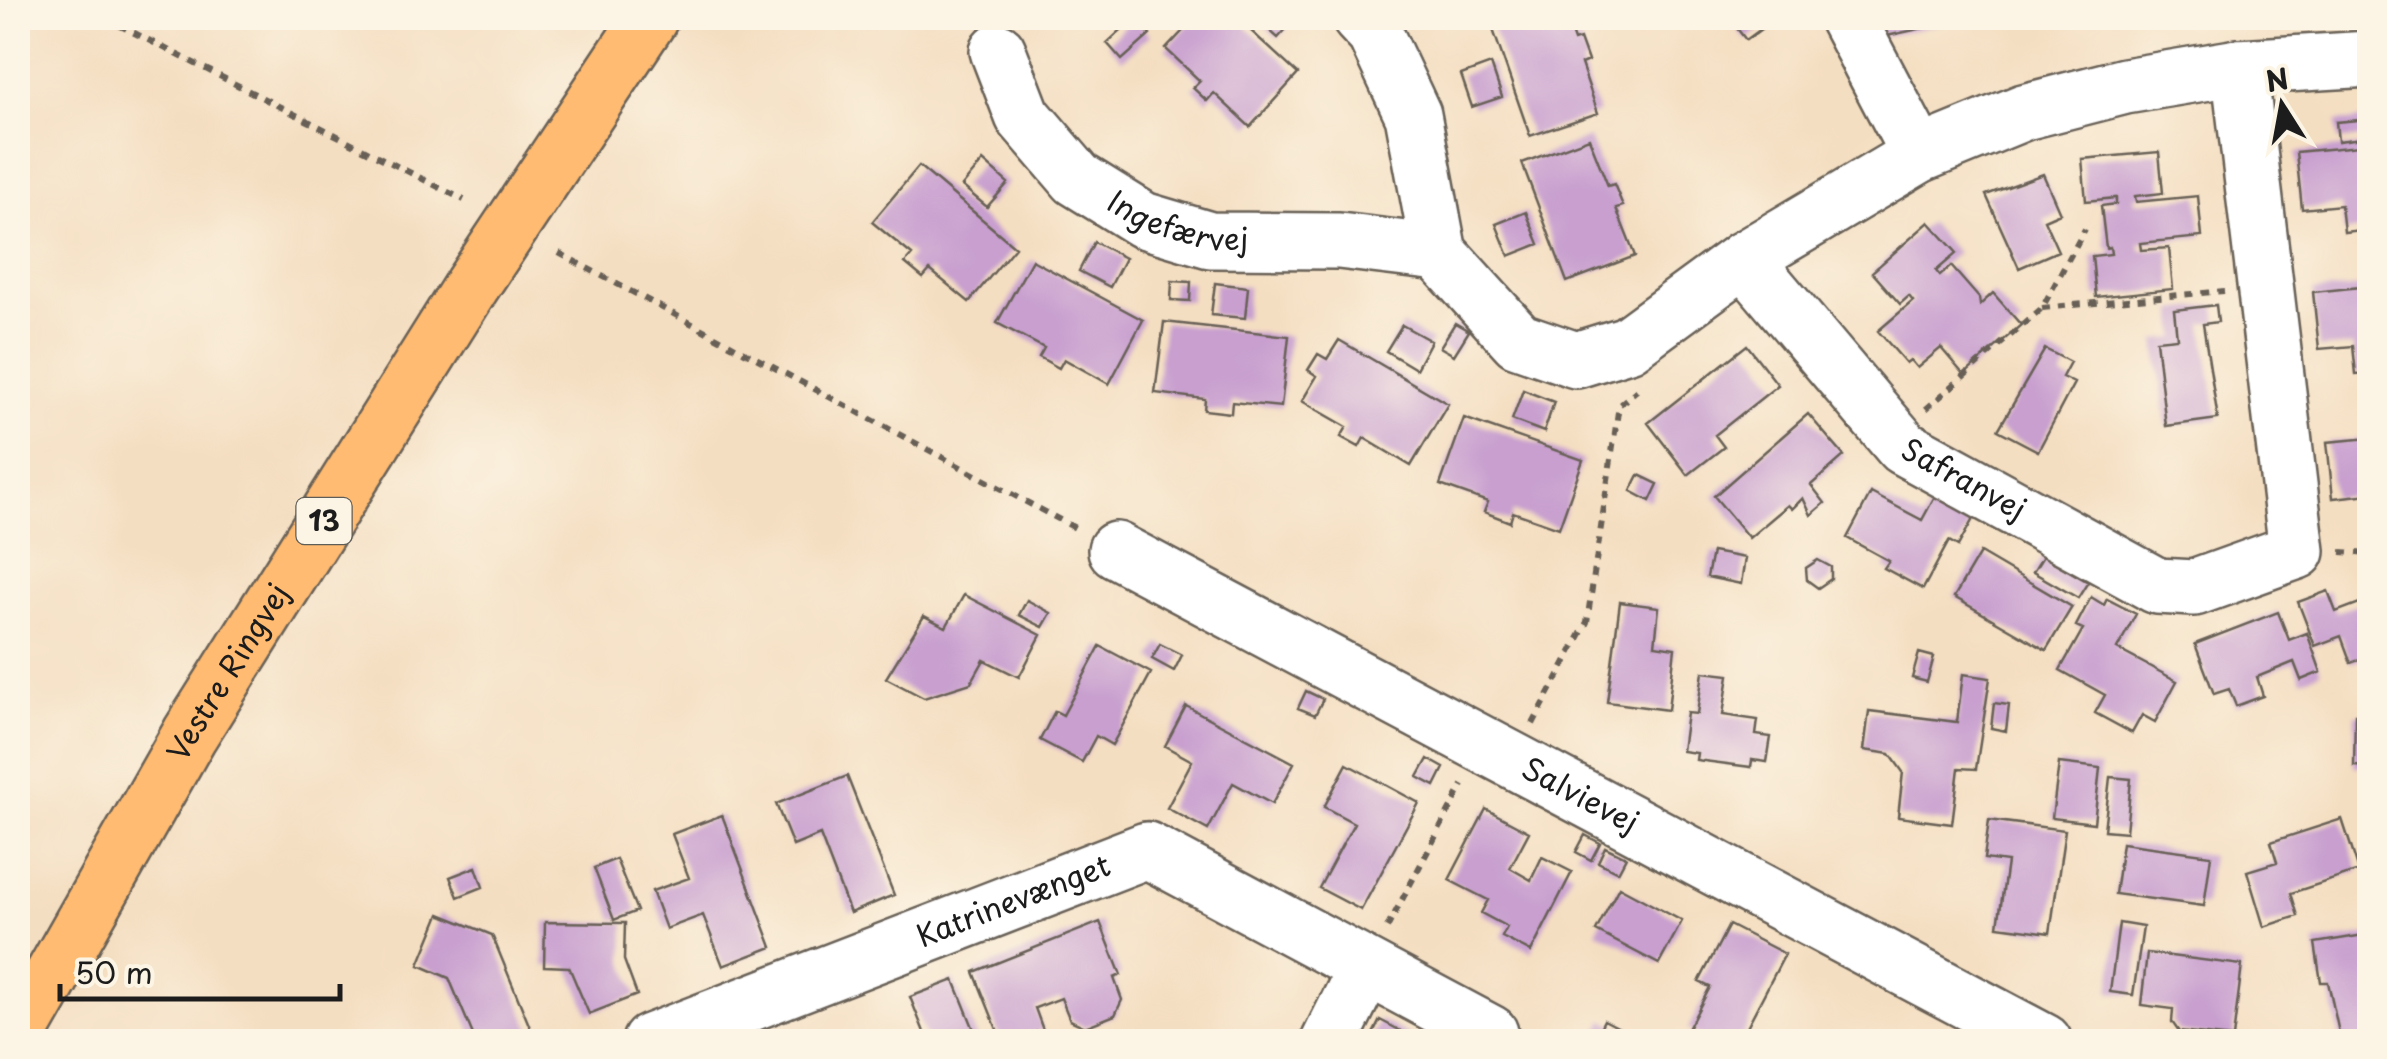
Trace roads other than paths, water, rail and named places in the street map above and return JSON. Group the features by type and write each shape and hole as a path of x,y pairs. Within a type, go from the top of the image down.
{"main road":[{"name":"Vestre Ringvej","path":"18,1036 190,734 472,285 650,18"}],"street":[{"path":"1360,18 1375,34 1413,114 1439,253 1518,340 1576,360 1628,344 1744,259 1919,155 2024,112 2125,86 2239,67 2370,58"},
{"path":"1847,18 1919,155"},
{"name":"Ingefærvej","path":"998,51 1023,116 1078,179 1144,220 1210,240 1339,241 1439,253"},
{"name":"Safranvej","path":"1744,259 1904,447 2156,586 2194,588 2296,550 2239,67"},
{"name":"Salvievej","path":"1116,550 2044,1042"},
{"name":"Katrinevænget","path":"650,1042 1147,850 1490,1033"},
{"path":"1329,1042 1366,968"}]}
